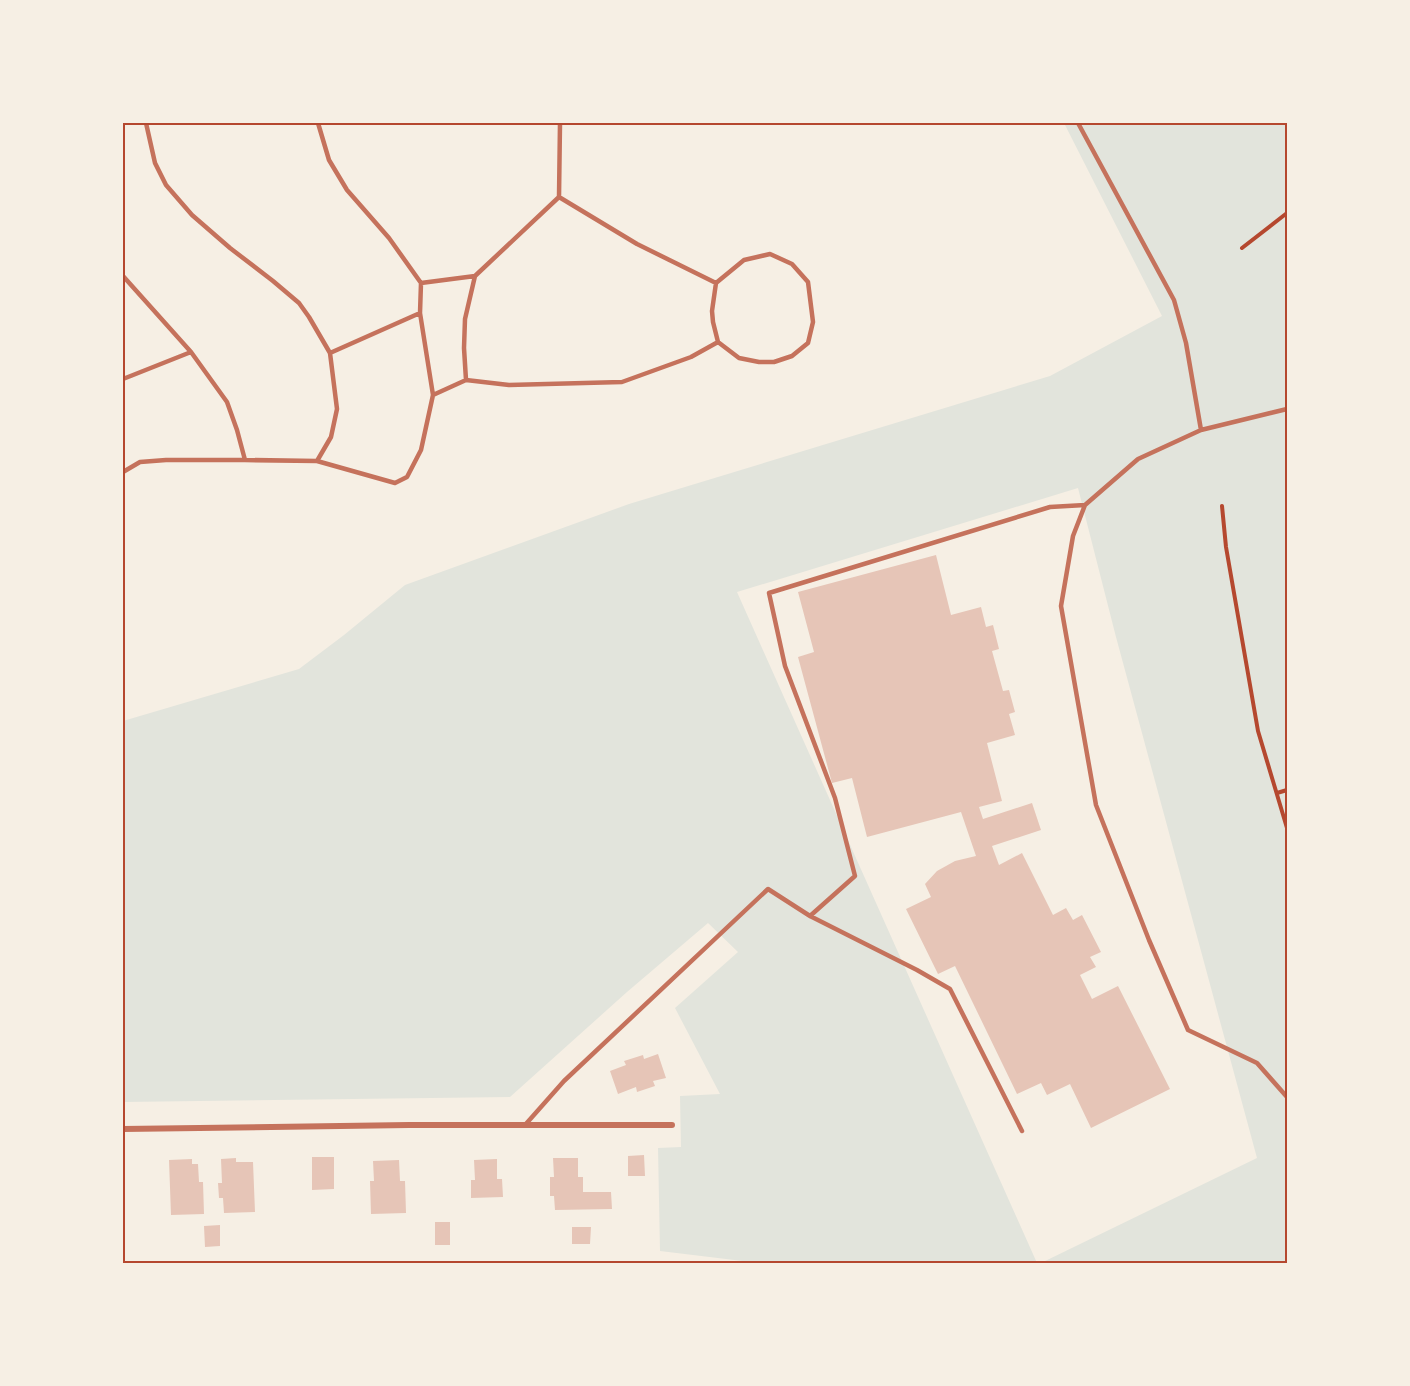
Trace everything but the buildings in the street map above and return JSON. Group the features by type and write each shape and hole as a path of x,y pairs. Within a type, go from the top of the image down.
{"street":[{"path":"123,1129 409,1125 672,1125"}],"lane":[{"path":"146,123 154,163 166,185 192,215 299,303 330,353 337,409 331,437 318,460"},
{"path":"123,472 140,462 166,460 318,460 395,483 407,477 421,450 433,395 420,312 421,283 389,238 346,190 329,160 318,123"},
{"path":"466,380 465,318 475,276 559,197 560,123"},
{"path":"1078,123 1174,300 1186,343 1201,430"},
{"path":"559,197 637,244 716,283"},
{"path":"770,254 792,264 808,282 813,322 808,343 792,356 774,362 739,358 718,342 712,311 716,283 744,260 770,254"},
{"path":"123,276 191,352 227,402 245,460"},
{"path":"421,283 475,276"},
{"path":"330,353 420,312"},
{"path":"433,395 466,380 509,385 622,382 691,357 718,342"},
{"path":"123,379 191,352"},
{"path":"1287,409 1201,430 1138,459 1085,505 1073,536 1061,606 1096,805 1149,940 1188,1030 1257,1063 1287,1097"},
{"path":"810,916 855,876 835,798 785,666 769,593 1050,507 1085,505"},
{"path":"525,1125 564,1081 768,889 810,916 950,989 1022,1131"}],"path":[{"path":"1242,248 1287,213"},
{"path":"1222,506 1226,547 1258,731 1287,828"},
{"path":"1276,793 1287,790"}],"shaded area":[{"path":"1064,123 1287,123 1287,1263 1041,1263 1257,1158 1078,488 737,592 1037,1263 759,1263 660,1251 658,1148 681,1147 680,1096 720,1094 675,1008 738,952 708,923 510,1097 123,1102 123,721 299,669 405,585 629,504 1050,376 1162,316"}]}
